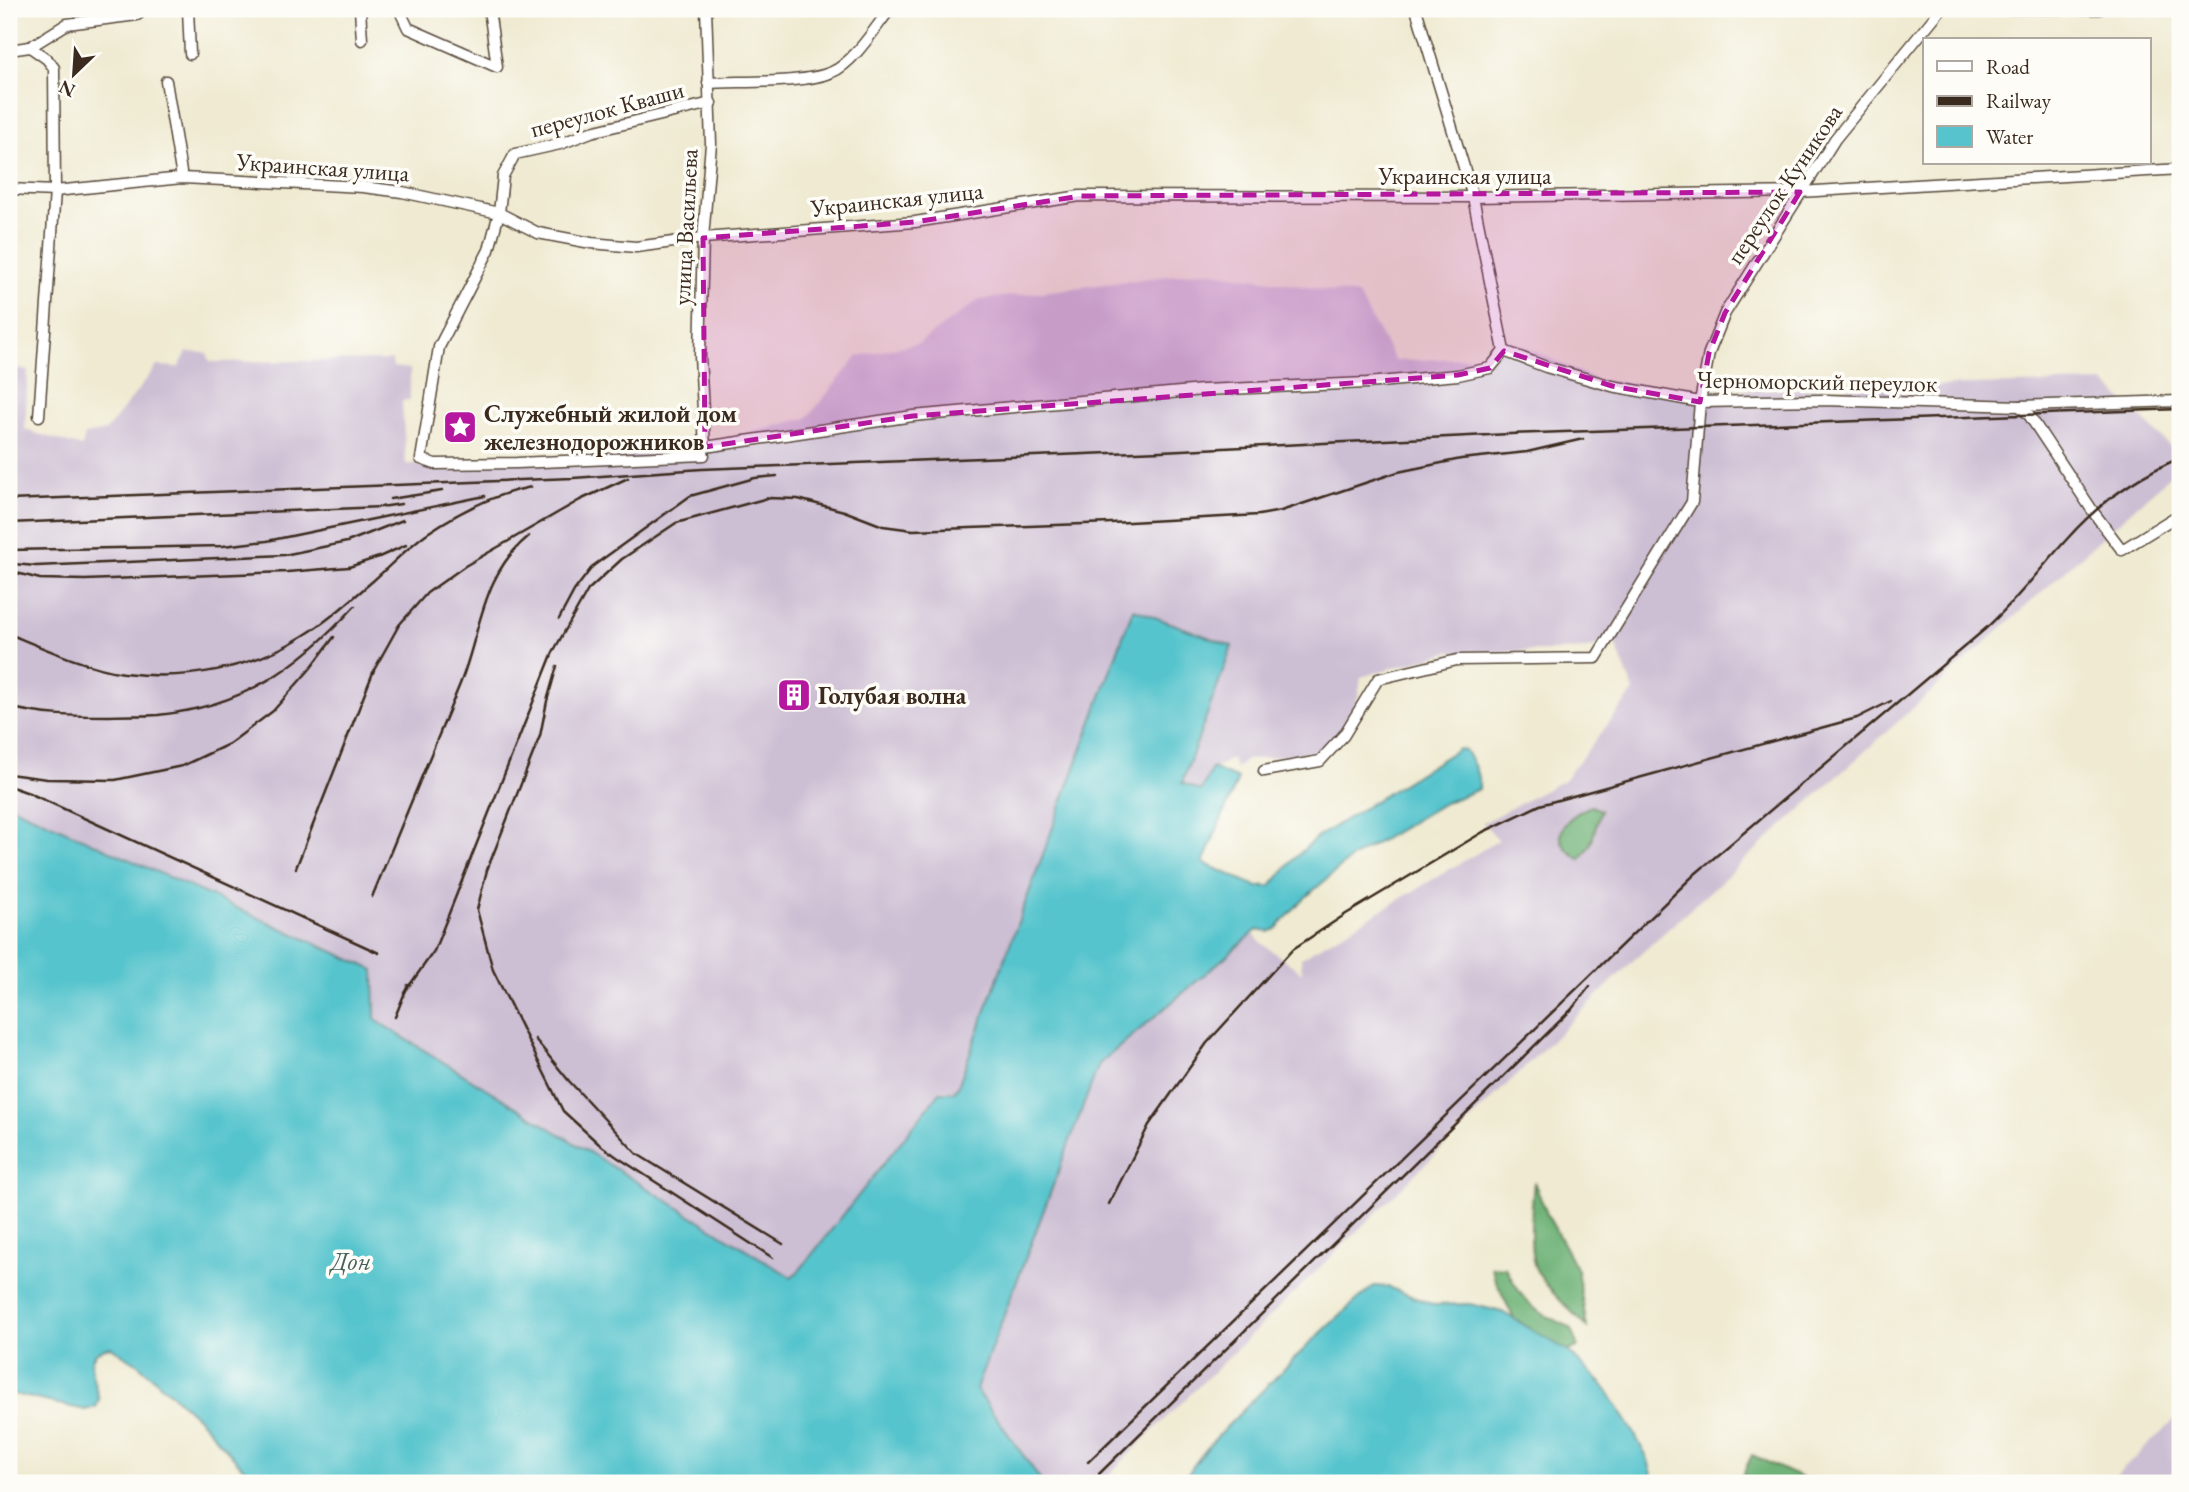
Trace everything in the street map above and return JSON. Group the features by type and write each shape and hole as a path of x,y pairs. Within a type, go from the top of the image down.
{"street":[{"path":"9,50 30,47 67,24 137,15 145,9"},
{"path":"188,9 190,54"},
{"path":"360,9 362,40"},
{"path":"399,9 408,29 497,67 489,9"},
{"name":"улица Васильева","path":"704,451 700,356 702,238 711,144 706,9"},
{"path":"499,213 489,250 439,347 421,458 435,464 704,451 913,416 1203,390 1367,383 1458,375 1490,368 1504,351 1473,197 1416,9"},
{"name":"переулок Куникова","path":"1264,771 1320,761 1344,735 1378,679 1457,660 1596,658 1692,502 1700,402 1709,353 1725,313 1835,139 1941,9"},
{"path":"1993,9 2100,9"},
{"name":"переулок Кваши","path":"708,83 806,78 834,72 852,57 888,11"},
{"path":"30,47 47,59 54,68 55,191 39,416"},
{"path":"166,81 182,178"},
{"name":"переулок Кваши","path":"499,213 503,176 515,154 710,103"},
{"name":"Украинская улица","path":"9,188 55,191 182,178 389,190 499,213 538,233 591,243 636,247 702,238 915,222 1080,196 1473,197 1800,192 2180,169"},
{"name":"Черноморский переулок","path":"1504,351 1545,367 1612,386 1700,402 1824,400 2020,406 2180,401"},
{"path":"2020,406 2029,415 2122,550 2180,514"}],"highlighted area":[{"path":"1800,192 1725,313 1709,353 1700,402 1612,386 1504,351 1490,368 1458,375 913,416 705,447 703,238 915,222 1080,196"}],"shaded area":[{"path":"1207,271 1358,295 1395,361 1486,357 1512,341 1596,380 1696,391 2104,382 2180,456 2180,467 1636,958 1109,1474 1113,1483 1043,1483 976,1389 1099,1064 1253,933 1260,942 1302,973 1301,958 1499,840 1483,823 1564,780 1634,691 1614,641 1587,649 1449,652 1361,677 1358,697 1347,722 1331,742 1316,752 1246,760 1236,769 1231,758 1213,770 1201,792 1182,784 1232,647 1023,914 958,1086 953,1092 940,1092 799,1271 790,1277 380,1023 375,1018 374,970 9,805 9,367 28,371 25,430 82,447 85,435 106,431 157,366 179,367 187,352 207,353 210,362 392,360 393,367 410,369 410,400 402,401 406,465 619,456 623,444 694,447 807,418 858,356 919,343 979,300"},
{"path":"2180,1414 2180,1483 2109,1483"}],"green space":[{"path":"1591,806 1601,810 1591,842 1580,859 1563,844 1562,830 1572,817"},
{"path":"1534,1182 1547,1214 1577,1270 1587,1327 1552,1292 1533,1261 1531,1214"},
{"path":"1492,1267 1506,1268 1530,1305 1570,1327 1578,1347 1568,1351 1514,1319"},
{"path":"1752,1455 1812,1483 1741,1483"}],"water":[{"name":"Дон","path":"1133,609 1232,646 1182,783 1201,791 1212,768 1238,779 1203,863 1258,887 1271,886 1316,838 1458,749 1465,750 1473,764 1479,789 1444,803 1350,859 1300,902 1276,929 1269,932 1257,930 1099,1064 976,1389 1043,1483 257,1483 199,1419 138,1364 111,1347 101,1350 92,1361 92,1376 99,1400 96,1407 85,1410 9,1393 9,805 374,970 375,1018 380,1023 791,1277 799,1271 940,1092 953,1092 958,1086"},
{"path":"1374,1286 1388,1287 1434,1305 1470,1304 1502,1312 1568,1351 1604,1386 1633,1431 1647,1458 1655,1483 1183,1483 1197,1461 1224,1430 1312,1342"}],"railway":[{"path":"9,500 573,478 702,469 1510,434 2180,409"},
{"path":"404,993 434,951 553,652 588,590 622,559 676,523 768,498 798,499 844,511 883,526 913,530 1259,515 1281,511 1398,472 1461,459 1527,452 1583,439"},
{"path":"1088,1462 1695,874 1984,630 2092,514 2134,482 2180,458"},
{"path":"559,619 574,591 593,566 690,496 755,478 777,476"},
{"path":"296,868 374,670 399,625 427,593 465,566 580,500 628,478"},
{"path":"9,634 81,662 124,673 194,674 240,664 283,647 331,617 419,539 438,526 490,499 531,487"},
{"path":"390,499 442,491"},
{"path":"9,550 223,546 267,541 485,496"},
{"path":"9,523 401,504"},
{"path":"13,564 36,566 284,555 347,542 403,520"},
{"path":"372,897 460,684 492,586 513,551 529,536"},
{"path":"9,571 40,579 85,580 287,572 349,567 406,545"},
{"path":"9,707 59,715 158,715 217,703 243,693 290,665 312,648 355,606"},
{"path":"9,774 47,779 115,780 182,766 229,744 273,711 334,637"},
{"path":"557,666 540,736 487,870 477,910 493,970 563,1111 617,1157 773,1258"},
{"path":"1109,1204 1149,1125 1207,1043 1293,949 1346,914 1483,832 1540,805 1857,718 1891,701"},
{"path":"9,786 379,953"},
{"path":"395,1017 408,985"},
{"path":"1099,1474 1571,1010 1590,986"},
{"path":"535,1039 569,1081 637,1154 783,1244"}],"place":[{"name":"Служебный жилой дом железнодорожников","path":"460,427"},
{"name":"Голубая волна","path":"794,695"}]}
